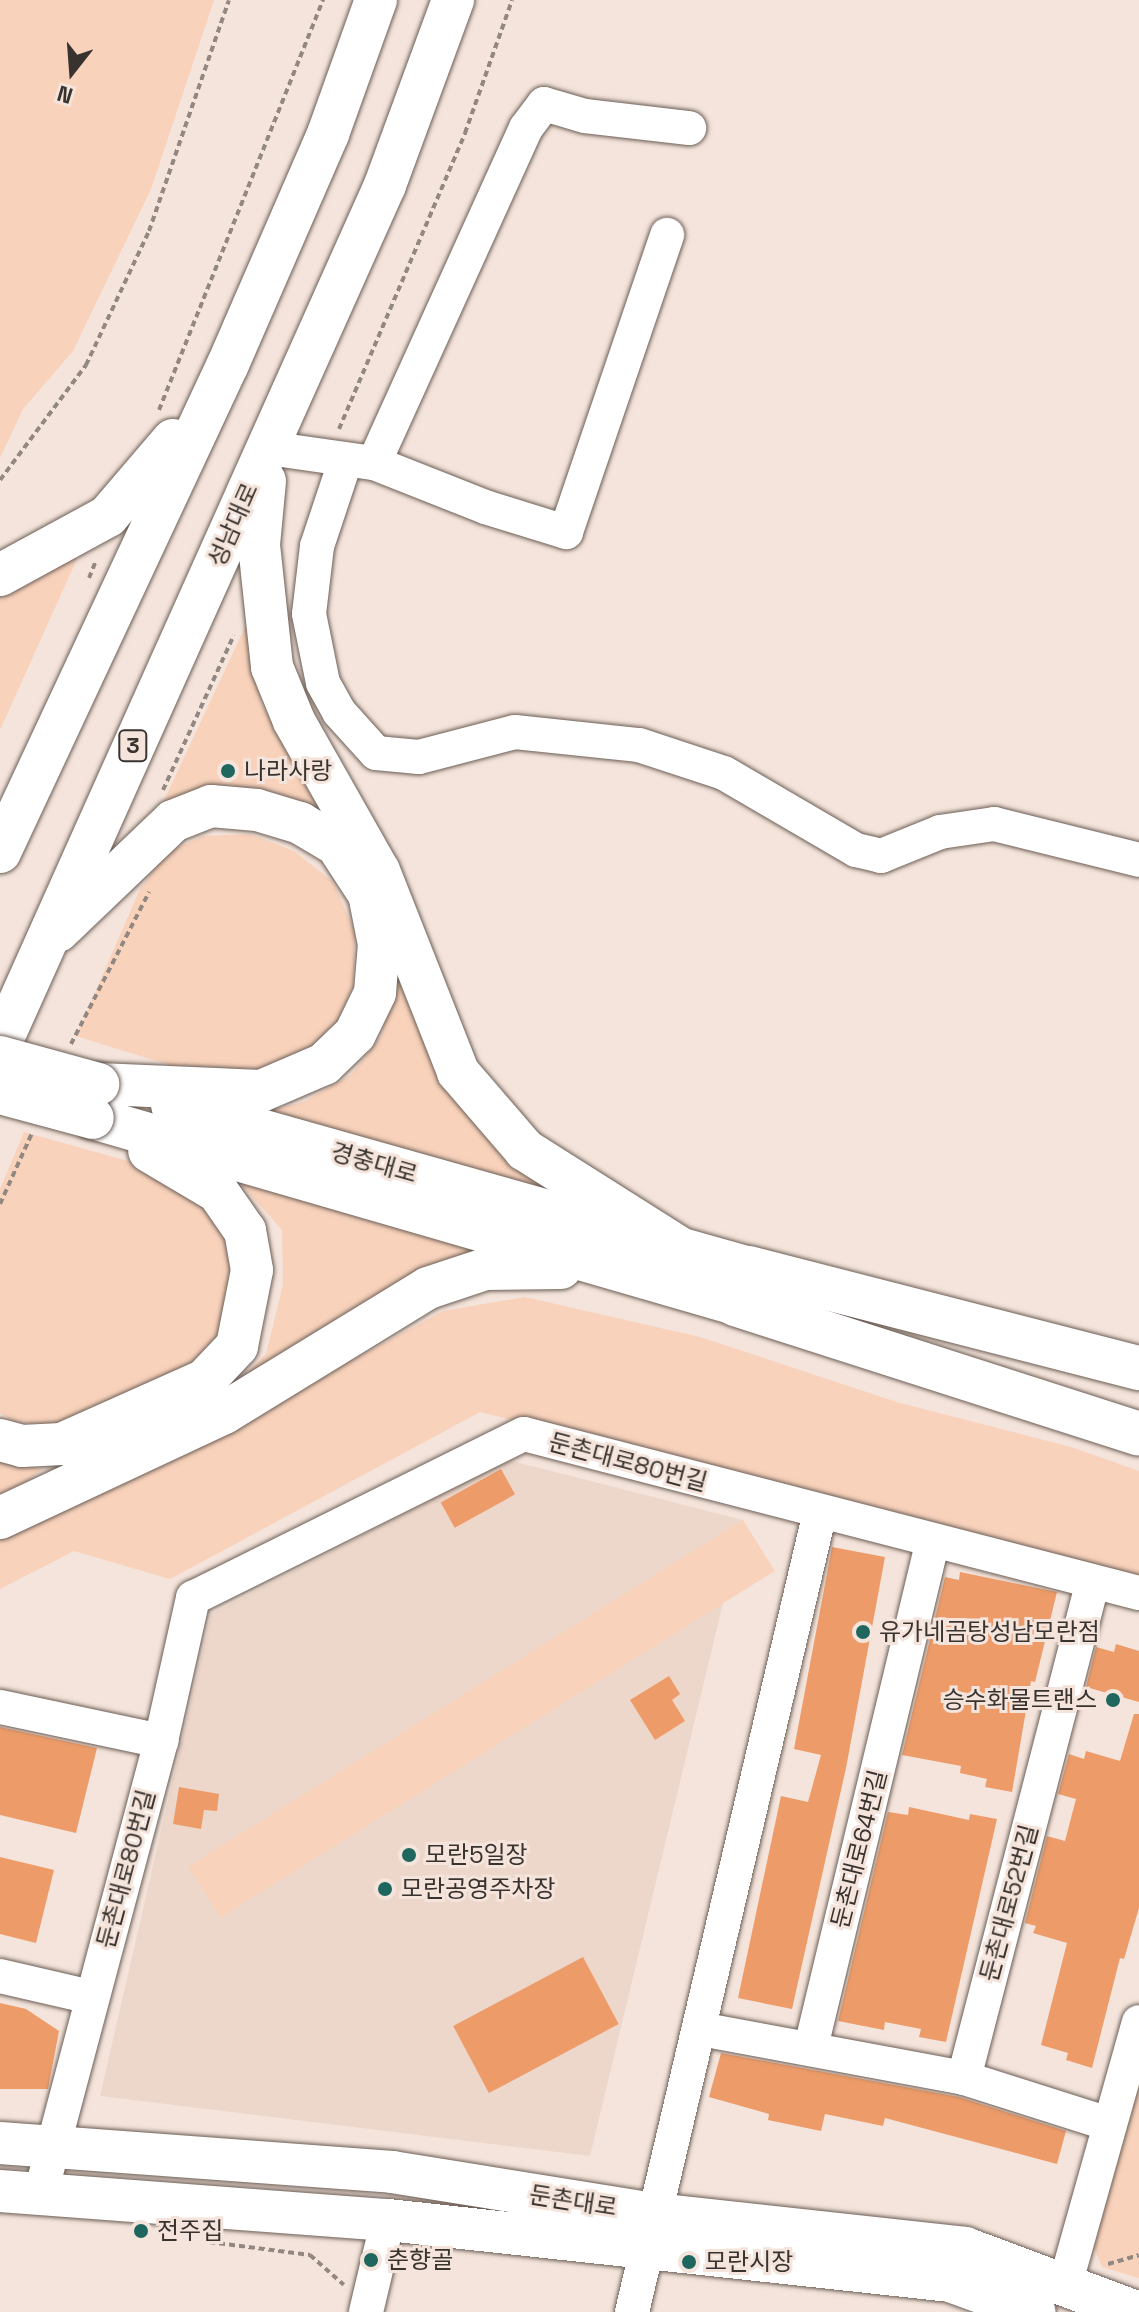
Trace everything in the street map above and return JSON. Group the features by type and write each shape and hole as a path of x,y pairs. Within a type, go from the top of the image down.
{"highway":[{"path":"742,1286 939,1320 1139,1349"},
{"path":"742,1286 907,1356 1139,1434"},
{"path":"939,1320 1139,1368"},
{"path":"907,1356 1139,1414"}],"main road":[{"path":"0,852 228,364 328,134 376,0"},
{"name":"성남대로","path":"0,1045 40,949 385,185 453,0"},
{"path":"0,575 108,516 149,474 228,364"},
{"path":"268,448 259,545 272,667 294,721 379,871 458,1072 525,1150 685,1251"},
{"path":"40,949 173,821 211,806 257,810 300,823 337,845 369,894 379,944 375,993 355,1034 324,1064 261,1091 95,1101"},
{"name":"경충대로","path":"0,1057 95,1101 604,1268 742,1286"},
{"name":"경충대로","path":"0,1093 95,1101 685,1251 742,1286"},
{"path":"0,1440 22,1446 62,1444 205,1380 237,1346 249,1307 252,1270 245,1231 218,1192 95,1101"},
{"path":"0,1518 224,1413 428,1288 485,1269 604,1268"},
{"name":"둔촌대로","path":"0,2143 52,2150 392,2172 651,2232"},
{"name":"둔촌대로","path":"20,2193 388,2220 965,2248 1050,2299 1136,2312"}],"street":[{"path":"689,128 585,116 544,104 526,128 349,460 317,546 309,614 323,683 339,712 376,753 419,757 515,732 639,745 724,773 856,850 881,856 940,832 994,824 1139,860"},
{"path":"268,448 349,460 566,532 667,235"},
{"name":"둔촌대로80번길","path":"20,2193 52,2150 161,1741 193,1598 524,1434 1139,1593"},
{"path":"632,2312 820,1512"},
{"name":"둔촌대로64번길","path":"811,2047 933,1540"},
{"name":"둔촌대로52번길","path":"964,2078 1093,1581"},
{"path":"0,1707 161,1741"},
{"path":"0,1976 91,1997"},
{"path":"1050,2299 1109,2124 1139,2022"},
{"path":"700,2029 811,2047 964,2078 1109,2124"},
{"path":"367,2308 388,2220"}],"path":[{"path":"0,480 86,365 149,231 229,0"},
{"path":"154,423 323,0"},
{"path":"349,460 512,0"},
{"path":"162,793 238,626"},
{"path":"70,1048 152,885"},
{"path":"0,1204 38,1119"},
{"path":"202,2241 310,2255 367,2308"},
{"path":"1108,2264 1139,2255"}],"shaded area":[{"path":"0,0 214,0 151,189 73,351 23,409 0,458"},
{"path":"81,550 0,730 0,597"},
{"path":"246,625 261,704 336,827 160,809"},
{"path":"250,834 294,851 333,882 355,932 353,986 334,1030 303,1062 221,1081 76,1036 140,889 166,853 203,836"},
{"path":"397,961 502,1152 572,1209 247,1116 303,1102 351,1075 382,1035"},
{"path":"24,1132 153,1168 209,1206 227,1238 238,1278 209,1362 65,1425 15,1422 0,1413 0,1189"},
{"path":"230,1172 512,1256 222,1398 266,1354 283,1285 282,1230"},
{"path":"525,1297 700,1337 900,1403 1071,1447 1139,1471 1139,1576 480,1412 170,1579 74,1551 0,1589 0,1540 235,1424 443,1311"},
{"name":"모란5일장","path":"508,1460 743,1520 590,2156 100,2096 211,1614"},
{"path":"0,1461 43,1469 0,1502"},
{"path":"743,1520 775,1571 220,1917 188,1867"},
{"path":"1139,2068 1139,2278 1102,2267 1087,2230"}],"building":[{"path":"501,1469 515,1494 455,1528 441,1502"},
{"path":"832,1547 885,1557 846,1768 792,2009 738,1998 781,1796 808,1802 821,1755 794,1749"},
{"path":"960,1572 1057,1592 1035,1682 1031,1681 1012,1792 985,1787 987,1779 960,1773 961,1766 902,1755 945,1577 959,1580"},
{"path":"1116,1644 1139,1651 1139,1702 1086,1687 1096,1647 1114,1652"},
{"path":"669,1676 680,1694 672,1700 685,1721 655,1740 630,1700"},
{"path":"1134,1714 1139,1714 1139,1908 1124,1959 1120,1958 1092,2068 1066,2060 1068,2053 1041,2045 1067,1943 1033,1933 1036,1926 1025,1923 1047,1836 1065,1841 1076,1799 1058,1794 1069,1754 1084,1759 1086,1751 1120,1761"},
{"path":"0,1727 97,1748 76,1833 0,1815"},
{"path":"179,1787 219,1794 217,1811 204,1810 201,1829 173,1824"},
{"path":"909,1807 969,1820 970,1814 997,1819 946,2042 919,2037 921,2029 885,2022 884,2030 838,2021 888,1812 908,1815"},
{"path":"0,1857 54,1870 36,1943 0,1934"},
{"path":"583,1957 619,2024 489,2093 453,2026"},
{"path":"0,2003 26,2009 59,2031 48,2089 0,2089"},
{"path":"721,2053 959,2097 1066,2131 1057,2164 885,2118 883,2126 825,2114 821,2131 768,2120 769,2114 709,2097"}],"place":[{"name":"나라사랑","path":"228,771"},
{"name":"유가네곰탕성남모란점","path":"863,1632"},
{"name":"승수화물트랜스","path":"1113,1700"},
{"name":"모란5일장","path":"409,1855"},
{"name":"모란공영주차장","path":"385,1889"},
{"name":"전주집","path":"141,2231"},
{"name":"춘향골","path":"371,2260"},
{"name":"모란시장","path":"689,2262"}]}
